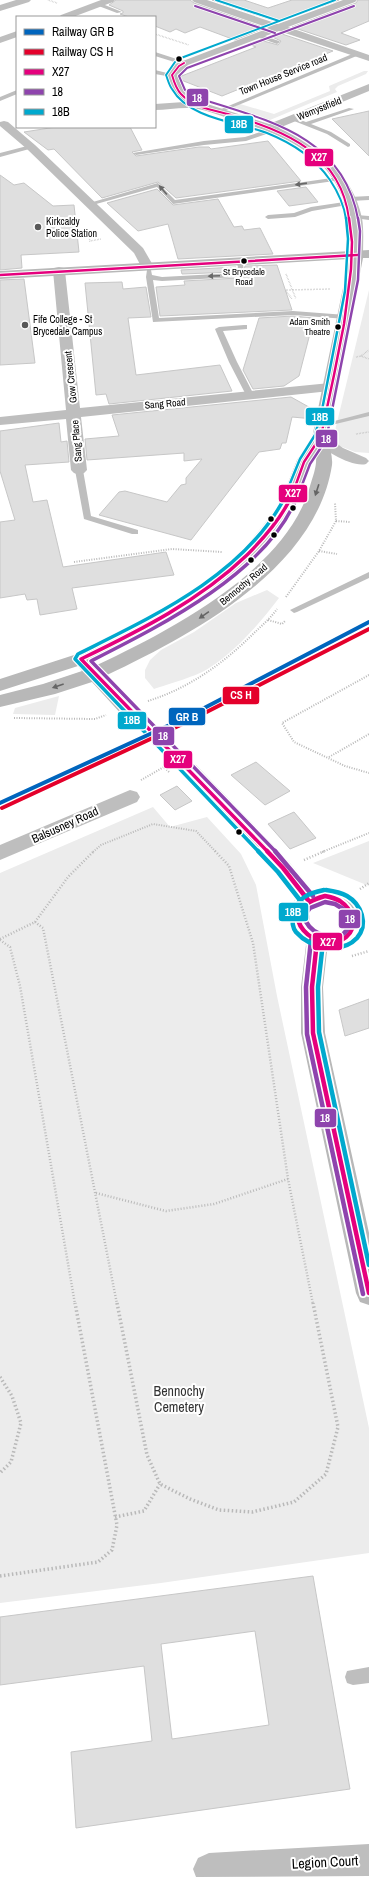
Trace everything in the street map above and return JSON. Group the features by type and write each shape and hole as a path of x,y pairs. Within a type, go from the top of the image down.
{"main road":[{"path":"0,274 59,271 149,272 239,261 363,254"},
{"name":"Bennochy Road","path":"4,710 38,692 94,673 188,626 224,601 260,572 280,551 308,515 318,489 324,464 321,432 352,288 363,254"},
{"name":"Bennochy Road","path":"0,685 81,659 149,625 183,606 211,587 245,557 268,531 288,503 305,460 321,432"},
{"path":"81,659 94,673 122,710"},
{"path":"189,770 283,868 308,900"},
{"path":"325,896 344,900 355,908 364,919 357,931 347,939 333,943 317,941 309,937 299,925 297,918 298,911 308,900 325,896"},
{"path":"317,941 312,987 313,1032 369,1293"}],"street":[{"path":"0,8 26,0"},
{"path":"67,16 110,0"},
{"path":"197,0 369,58"},
{"path":"271,129 217,112 186,100 179,93 172,75 178,66 184,63 352,0"},
{"path":"0,40 16,34"},
{"name":"Wemyssfield","path":"271,129 369,88"},
{"path":"156,107 197,105"},
{"path":"1,123 16,122"},
{"path":"1,123 31,147 138,251 149,272"},
{"name":"Wemyssfield","path":"271,129 310,148 330,165 339,179 356,216 363,254"},
{"name":"Gow Crescent","path":"59,271 73,412"},
{"name":"Sang Road","path":"0,421 73,412 330,387"},
{"name":"Sang Place","path":"73,412 79,470"},
{"path":"321,432 338,451 365,461"},
{"path":"324,464 365,461"},
{"name":"Balsusney Road","path":"0,853 130,797"},
{"name":"Legion Court","path":"209,1869 369,1860"}],"lane":[{"path":"98,4 119,12"},
{"path":"256,35 277,42"},
{"path":"156,54 184,63"},
{"name":"Town House Service road","path":"217,112 357,54"},
{"path":"156,72 172,75"},
{"path":"0,99 16,92"},
{"path":"306,124 351,109"},
{"path":"292,119 329,133 348,145"},
{"path":"136,153 204,143 246,139 271,129"},
{"path":"0,155 31,147"},
{"path":"89,204 158,185 173,202 339,179"},
{"path":"268,217 295,214 310,209 369,198"},
{"path":"356,216 369,218"},
{"path":"149,272 156,320 293,313 346,317"},
{"path":"244,327 219,329 232,362 250,395"},
{"path":"321,432 369,414"},
{"path":"79,470 87,517 135,532"},
{"path":"294,610 369,574"},
{"path":"353,1676 369,1675"}],"path":[{"path":"156,34 211,52"},
{"path":"288,279 292,290"},
{"path":"286,290 352,288"},
{"path":"361,356 369,359"},
{"path":"283,602 319,551 336,521 350,522"},
{"path":"74,562 172,549 219,551 245,557"},
{"path":"319,551 337,554"},
{"path":"4,710 95,719 168,696 207,674 237,650 278,608"},
{"path":"369,675 282,723 294,742 328,758 369,773"},
{"path":"328,758 369,734"},
{"path":"130,797 137,783 164,767 176,778 189,770"},
{"path":"0,1570 0,1576 98,1562 112,1550 117,1525 70,1278 20,986 10,947 0,940 35,922 68,877 101,845 153,824 196,831 229,866 253,943 288,1179 338,1427 326,1474 294,1502 252,1512 219,1510 190,1499 160,1484 147,1455 43,928 35,922"},
{"path":"303,860 369,833"},
{"path":"360,889 369,883"},
{"path":"96,1193 166,1211 214,1204 288,1179"},
{"path":"0,1378 12,1396 21,1423 11,1462 0,1473"},
{"path":"115,1517 144,1511 160,1484"}],"green space":[{"path":"364,71 368,71 366,74 338,86 335,89 337,92 270,120 231,108 240,104 274,114 330,91 329,86"},
{"path":"369,290 369,453 355,452 332,443"},
{"path":"267,590 279,598 247,636 219,661 198,674 154,689 145,678 145,670 150,660 161,650 194,632 236,603"},
{"path":"59,696 55,715 13,714 15,708"},
{"name":"Bennochy Cemetery","path":"153,807 170,827 207,817 241,854 256,885 277,996 369,1428 369,1553 161,1583 0,1603 0,873"},
{"path":"369,841 369,886 313,863"}],"building":[{"path":"116,0 190,0 194,3 265,28 235,40 200,27 185,33 176,29 170,32 156,26 156,16 126,16 120,14 123,13 123,11 109,5"},
{"path":"212,0 244,0 268,8 292,0 339,0 278,22"},
{"path":"358,0 369,0 369,21 341,33 360,40 346,45 292,27 356,3"},
{"path":"279,33 333,51 222,96 181,80 179,77 256,47 248,44 260,40 278,45 281,41 270,36"},
{"path":"369,111 369,156 332,119"},
{"path":"50,128 131,128 142,150 132,152 136,156 199,147 209,147 211,149 268,141 301,181 176,198 158,182 102,198 54,149 48,150 24,132"},
{"path":"0,175 14,185 24,183 53,206 74,205 79,252 21,255 22,268 0,270"},
{"path":"306,187 318,202 289,206 277,191"},
{"path":"157,189 173,205 218,199 234,227 242,226 244,230 260,228 273,254 178,259 168,224 138,231 107,203"},
{"name":"Adam Smith Theatre","path":"277,265 292,310 160,316 156,287 185,285 184,281 238,278 243,275 245,266"},
{"path":"236,267 234,272 182,274 181,270"},
{"path":"24,279 35,363 0,365 0,280"},
{"path":"122,282 123,289 146,287 151,317 128,318 136,375 220,365 232,391 109,404 106,394 96,395 85,283"},
{"path":"293,316 314,318 299,376 284,386 253,389 243,370 259,318"},
{"path":"291,397 316,411 314,419 292,417 286,443 282,443 280,449 259,452 191,540 99,515 119,492 125,491 167,502 181,485 186,484 186,478 202,459 184,461 184,453 87,460 85,439 119,436 112,415"},
{"path":"59,423 61,442 67,441 69,462 25,465 33,502 47,500 63,567 166,552 174,575 72,588 77,609 40,615 37,599 27,600 25,594 0,598 0,522 15,520 0,471 0,431"},
{"path":"256,762 290,791 265,805 231,775"},
{"path":"177,786 192,801 175,810 160,795"},
{"path":"294,812 316,838 290,849 268,824"},
{"path":"369,999 369,1028 345,1036 339,1010"},
{"path":"313,1576 350,1789 76,1828 71,1752 152,1741 144,1666 0,1685 0,1617","holes":["255,1631 269,1725 172,1739 161,1644"]}],"transit line":[{"name":"18B","path":"216,0 279,21"},
{"name":"18B","path":"303,904 278,872 77,663 75,659 78,654 165,609 207,582 226,567 261,532 277,511 296,468 315,435 322,410 345,291 348,265 348,239 345,215 337,192 324,171 298,149 267,133 222,120 193,109 181,100 171,89 166,75 175,62 181,58 335,0"},
{"name":"18","path":"195,6 275,33"},
{"name":"18","path":"313,896 287,864 91,661 143,635 200,601 226,582 251,560 274,535 293,507 310,464 326,440 358,280 360,231 356,208 347,185 334,164 314,144 287,128 195,97 185,90 179,76 187,68 354,6"},
{"name":"X27","path":"184,63 179,66 172,75 177,89 187,99 202,107 253,122 295,139 319,157 329,168 341,191 348,216 352,242 349,296 333,381 320,438 304,462 294,491 282,515 272,529 230,571 191,601 147,626 81,659 283,868 308,900"},
{"name":"X27","path":"0,275 357,255"},
{"path":"0,803 187,717 369,622"},
{"path":"2,808 187,722 279,677 369,629"},
{"name":"18B","path":"324,890 306,895 302,898 294,909 292,920 295,930 302,938 312,944 335,948 346,945 356,939 360,934 363,923 361,911 354,901 346,895 326,890"},
{"name":"X27","path":"325,896 339,900 348,908 353,917 353,926 350,934 343,940 332,942 318,940 303,931 299,924 298,917 302,907 312,900 325,896"},
{"name":"18","path":"325,902 335,904 348,912 351,924 344,933 334,936 323,935 313,931 306,924 304,916 310,908 325,902"},
{"name":"18","path":"311,940 306,987 307,1034 363,1294"},
{"name":"X27","path":"317,941 312,987 313,1033 369,1293"},
{"name":"18B","path":"323,942 318,987 319,1032 369,1265"}],"place":[{"name":"Kirkcaldy Police Station","path":"38,227"},
{"name":"St Brycedale Road","path":"244,261"},
{"name":"Fife College - St Brycedale Campus","path":"25,325"},
{"name":"Adam Smith Theatre","path":"338,327"}]}
